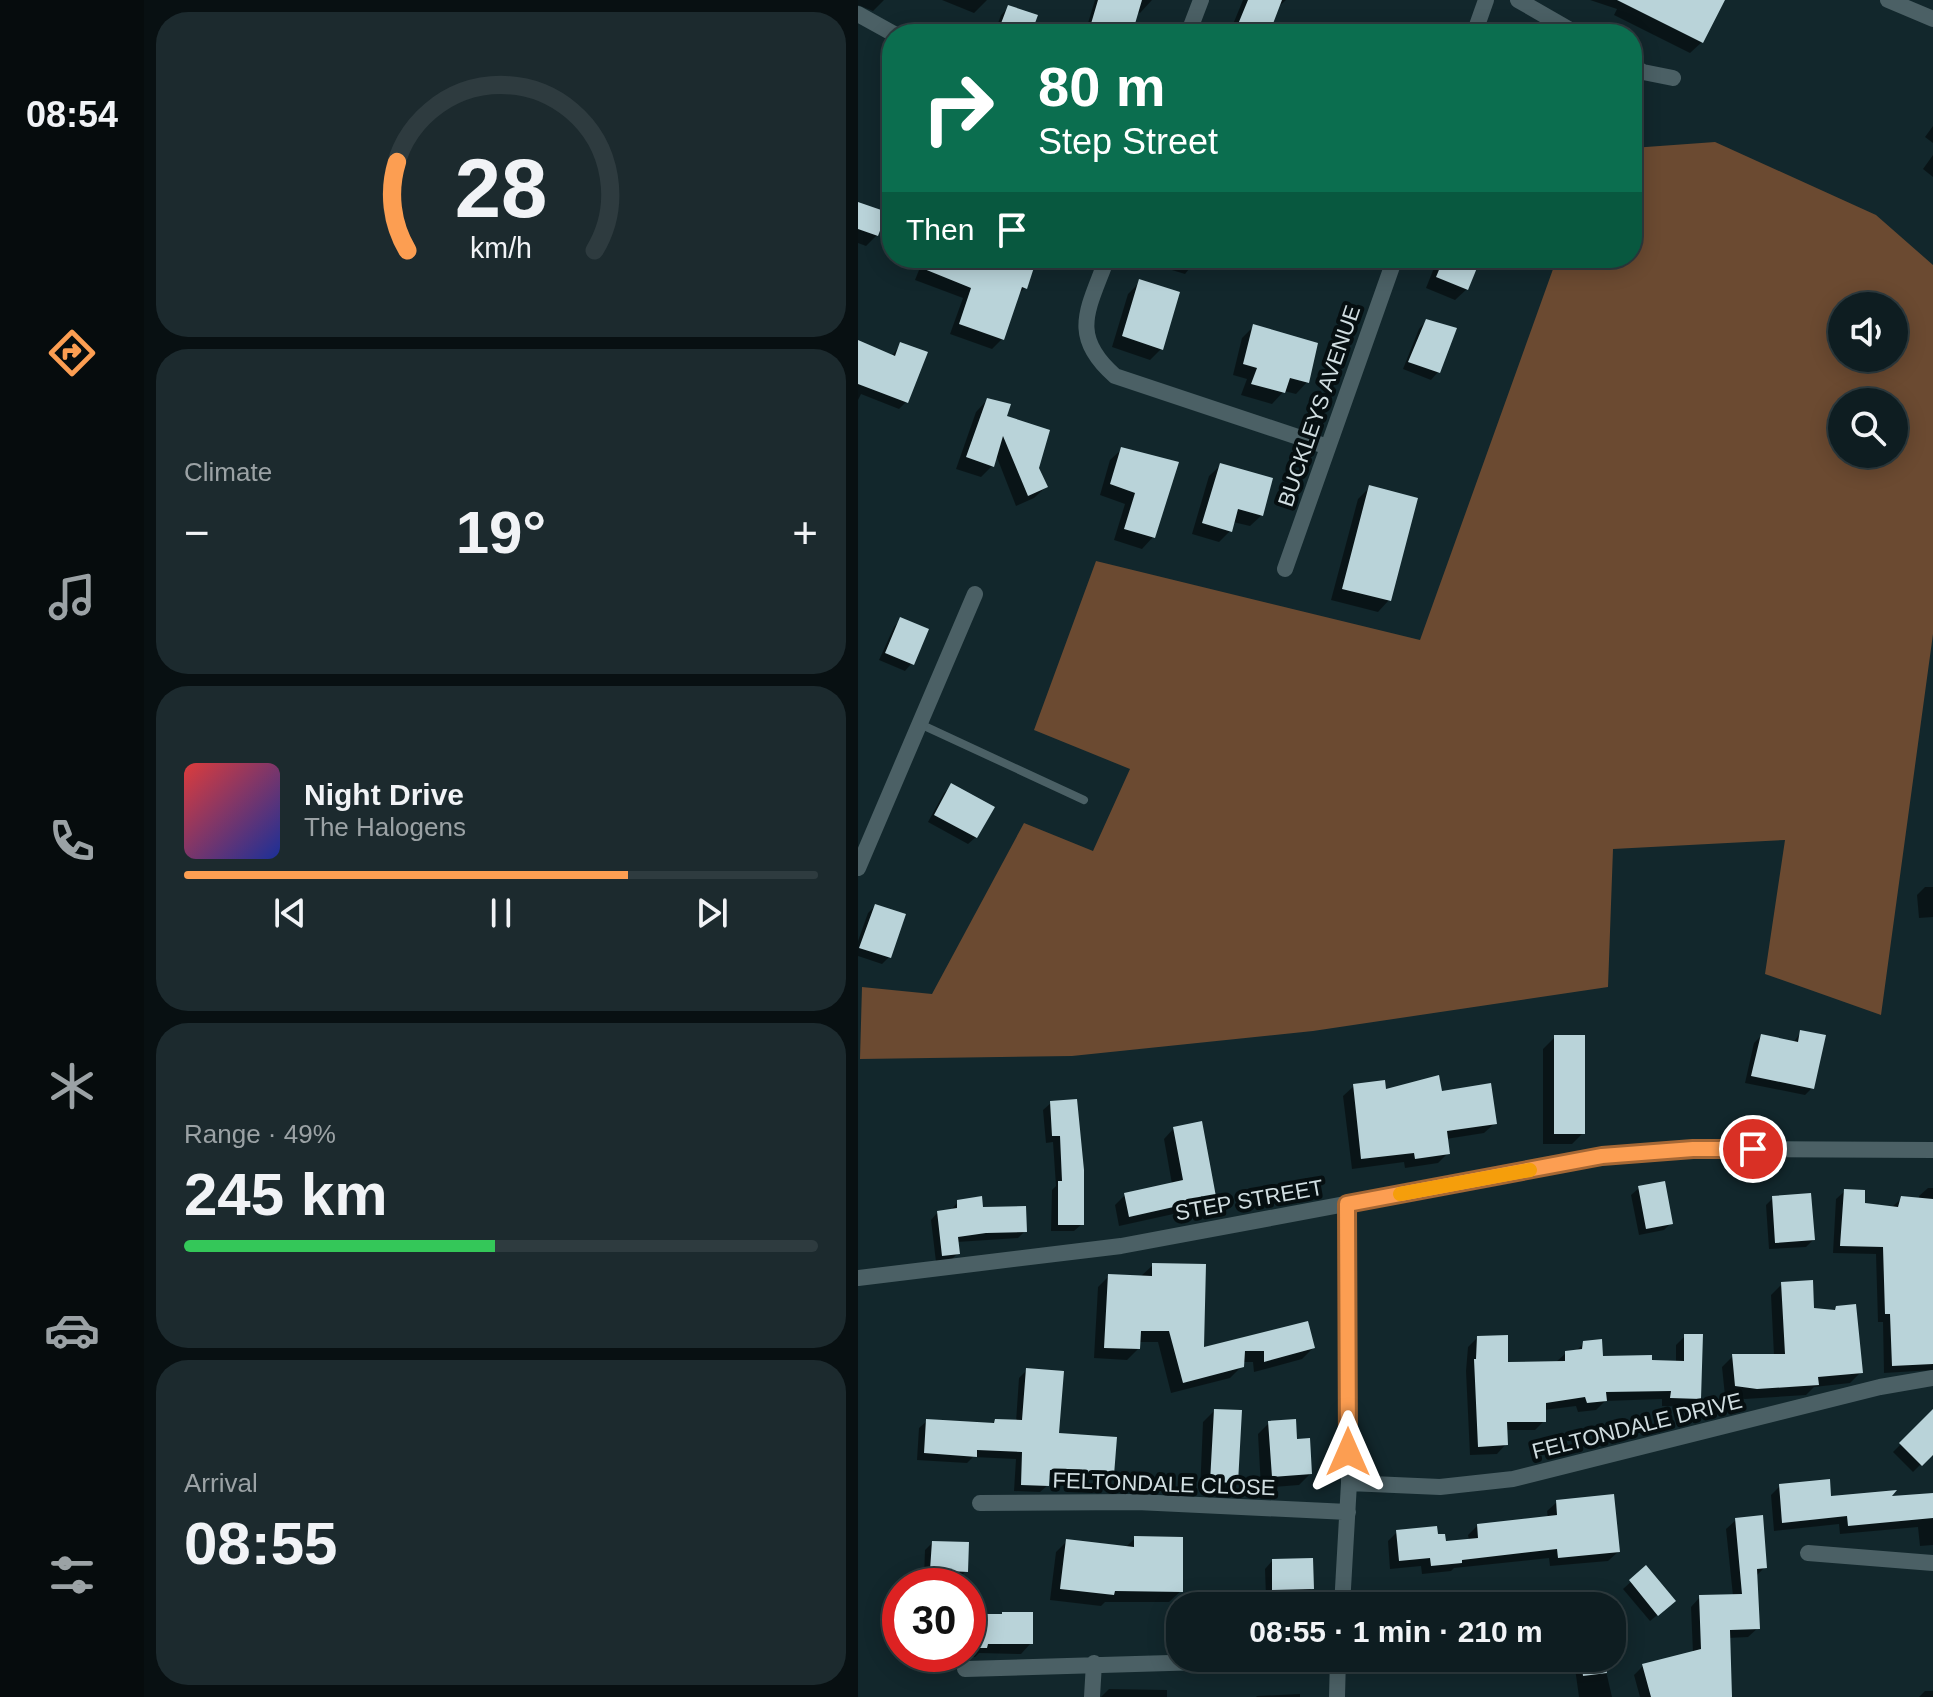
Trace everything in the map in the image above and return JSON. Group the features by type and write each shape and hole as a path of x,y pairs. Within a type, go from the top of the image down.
{"street":[{"path":"1192,24 1201,0"},
{"path":"1478,24 1486,0"},
{"path":"1518,0 1560,24"},
{"path":"1888,0 1933,19"},
{"path":"858,14 882,27"},
{"path":"1642,71 1673,78"},
{"path":"1103,268 1085,320 1097,360 1115,376 1328,447"},
{"name":"BUCKLEYS AVENUE","path":"1285,569 1391,268"},
{"path":"858,868 975,594"},
{"name":"STEP STREET","path":"858,1278 1121,1246 1602,1156 1693,1149 1933,1150"},
{"path":"1343,1592 1349,1483 1347,1204"},
{"name":"FELTONDALE DRIVE","path":"1349,1483 1440,1487 1513,1479 1880,1387 1933,1378"},
{"name":"FELTONDALE CLOSE","path":"980,1503 1137,1502 1348,1512"},
{"path":"1808,1553 1933,1563"},
{"path":"986,1668 1166,1662"},
{"path":"1092,1697 1094,1663"},
{"path":"1337,1697 1338,1672"}],"lane":[{"path":"920,724 1084,800"}],"shaded area":[{"path":"1715,142 1876,215 1933,265 1933,634 1881,1015 1765,974 1785,840 1613,849 1608,987 1313,1031 1072,1056 860,1059 862,987 932,994 1024,823 1093,851 1130,769 1034,730 1096,561 1420,640 1553,268 1642,268 1642,147"}],"building":[{"path":"1098,0 1142,0 1135,24 1091,24"},
{"path":"1248,0 1282,0 1273,24 1238,24"},
{"path":"1617,0 1725,0 1703,43"},
{"path":"1008,5 1038,15 1035,24 1001,24"},
{"path":"858,202 882,210 878,236 858,229"},
{"path":"922,268 1034,268 1027,289 1022,287 1004,340 959,324 971,288"},
{"path":"1440,268 1477,268 1468,290 1436,277"},
{"path":"1139,279 1180,292 1163,350 1122,336"},
{"path":"1426,319 1457,328 1440,373 1408,362"},
{"path":"1253,324 1318,343 1309,383 1290,378 1285,393 1251,384 1257,368 1243,364"},
{"path":"858,340 895,356 900,342 928,352 908,403 858,384"},
{"path":"987,398 1011,404 1007,416 1050,430 1039,468 1048,487 1028,496 1003,436 994,467 966,457"},
{"path":"1121,447 1179,462 1155,538 1124,529 1135,493 1110,484"},
{"path":"1220,463 1273,478 1263,516 1238,509 1232,532 1202,523"},
{"path":"1369,485 1418,498 1391,601 1342,589"},
{"path":"900,617 929,629 914,665 885,653"},
{"path":"951,783 995,807 977,838 934,815"},
{"path":"875,904 906,914 891,958 859,948"},
{"path":"1800,1030 1826,1035 1814,1089 1751,1076 1761,1034 1798,1042"},
{"path":"1554,1035 1585,1035 1585,1134 1554,1134"},
{"path":"1439,1075 1442,1091 1491,1083 1497,1124 1447,1131 1450,1154 1415,1159 1414,1153 1361,1159 1353,1084 1385,1080 1386,1089"},
{"path":"1077,1099 1084,1170 1084,1225 1058,1225 1058,1181 1062,1181 1060,1136 1052,1136 1050,1101"},
{"path":"1202,1121 1217,1202 1188,1207 1187,1204 1129,1217 1124,1193 1183,1180 1173,1127"},
{"path":"1665,1181 1673,1224 1646,1229 1638,1186"},
{"path":"1844,1189 1865,1190 1865,1203 1898,1207 1901,1196 1933,1199 1933,1364 1892,1366 1890,1314 1885,1314 1883,1247 1840,1246"},
{"path":"1811,1193 1815,1240 1775,1243 1772,1196"},
{"path":"982,1196 983,1207 1026,1206 1027,1232 958,1237 960,1254 942,1256 937,1211 957,1208 957,1200"},
{"path":"1152,1263 1206,1264 1204,1347 1308,1321 1315,1348 1264,1362 1264,1351 1245,1351 1244,1367 1183,1383 1169,1331 1141,1331 1140,1349 1104,1348 1108,1274 1152,1276"},
{"path":"1813,1280 1814,1308 1835,1310 1836,1306 1856,1304 1863,1373 1818,1377 1819,1385 1757,1389 1735,1386 1732,1354 1785,1354 1781,1282"},
{"path":"1684,1334 1703,1334 1701,1399 1670,1398 1671,1391 1606,1392 1607,1401 1587,1403 1585,1397 1546,1403 1546,1422 1507,1422 1508,1445 1478,1447 1474,1359 1477,1336 1508,1335 1508,1362 1565,1361 1565,1351 1582,1349 1583,1341 1602,1339 1603,1356 1652,1355 1652,1360 1684,1361"},
{"path":"1026,1368 1064,1371 1059,1433 1117,1437 1114,1475 1050,1470 1049,1486 1021,1485 1022,1452 977,1450 977,1457 924,1453 926,1419 994,1423 995,1419 1022,1420"},
{"path":"1214,1409 1242,1410 1238,1483 1210,1482"},
{"path":"1933,1409 1933,1455 1922,1466 1899,1443"},
{"path":"1296,1419 1297,1439 1310,1438 1312,1474 1272,1477 1268,1421"},
{"path":"1830,1479 1831,1496 1897,1490 1892,1496 1933,1493 1933,1518 1848,1526 1847,1516 1782,1523 1779,1484"},
{"path":"1614,1494 1620,1552 1558,1558 1557,1549 1431,1566 1430,1558 1399,1561 1396,1530 1437,1526 1438,1534 1445,1534 1446,1541 1478,1538 1477,1524 1557,1515 1556,1500"},
{"path":"1763,1515 1767,1568 1757,1569 1760,1629 1730,1630 1732,1697 1651,1697 1642,1664 1701,1649 1699,1595 1742,1594 1735,1518"},
{"path":"1134,1536 1183,1537 1183,1592 1115,1591 1114,1595 1060,1589 1066,1539 1134,1547"},
{"path":"932,1541 969,1542 968,1568 930,1568"},
{"path":"1313,1558 1314,1589 1272,1590 1272,1559"},
{"path":"1646,1565 1676,1601 1658,1616 1629,1580"},
{"path":"1033,1612 1033,1644 988,1644 986,1648 986,1614"},
{"path":"1583,1672 1607,1672 1607,1673 1583,1676"}],"slow traffic":[{"path":"1400,1194 1530,1170"}],"route":[{"path":"1348,1452 1347,1204 1602,1156 1693,1149 1753,1149"}]}
